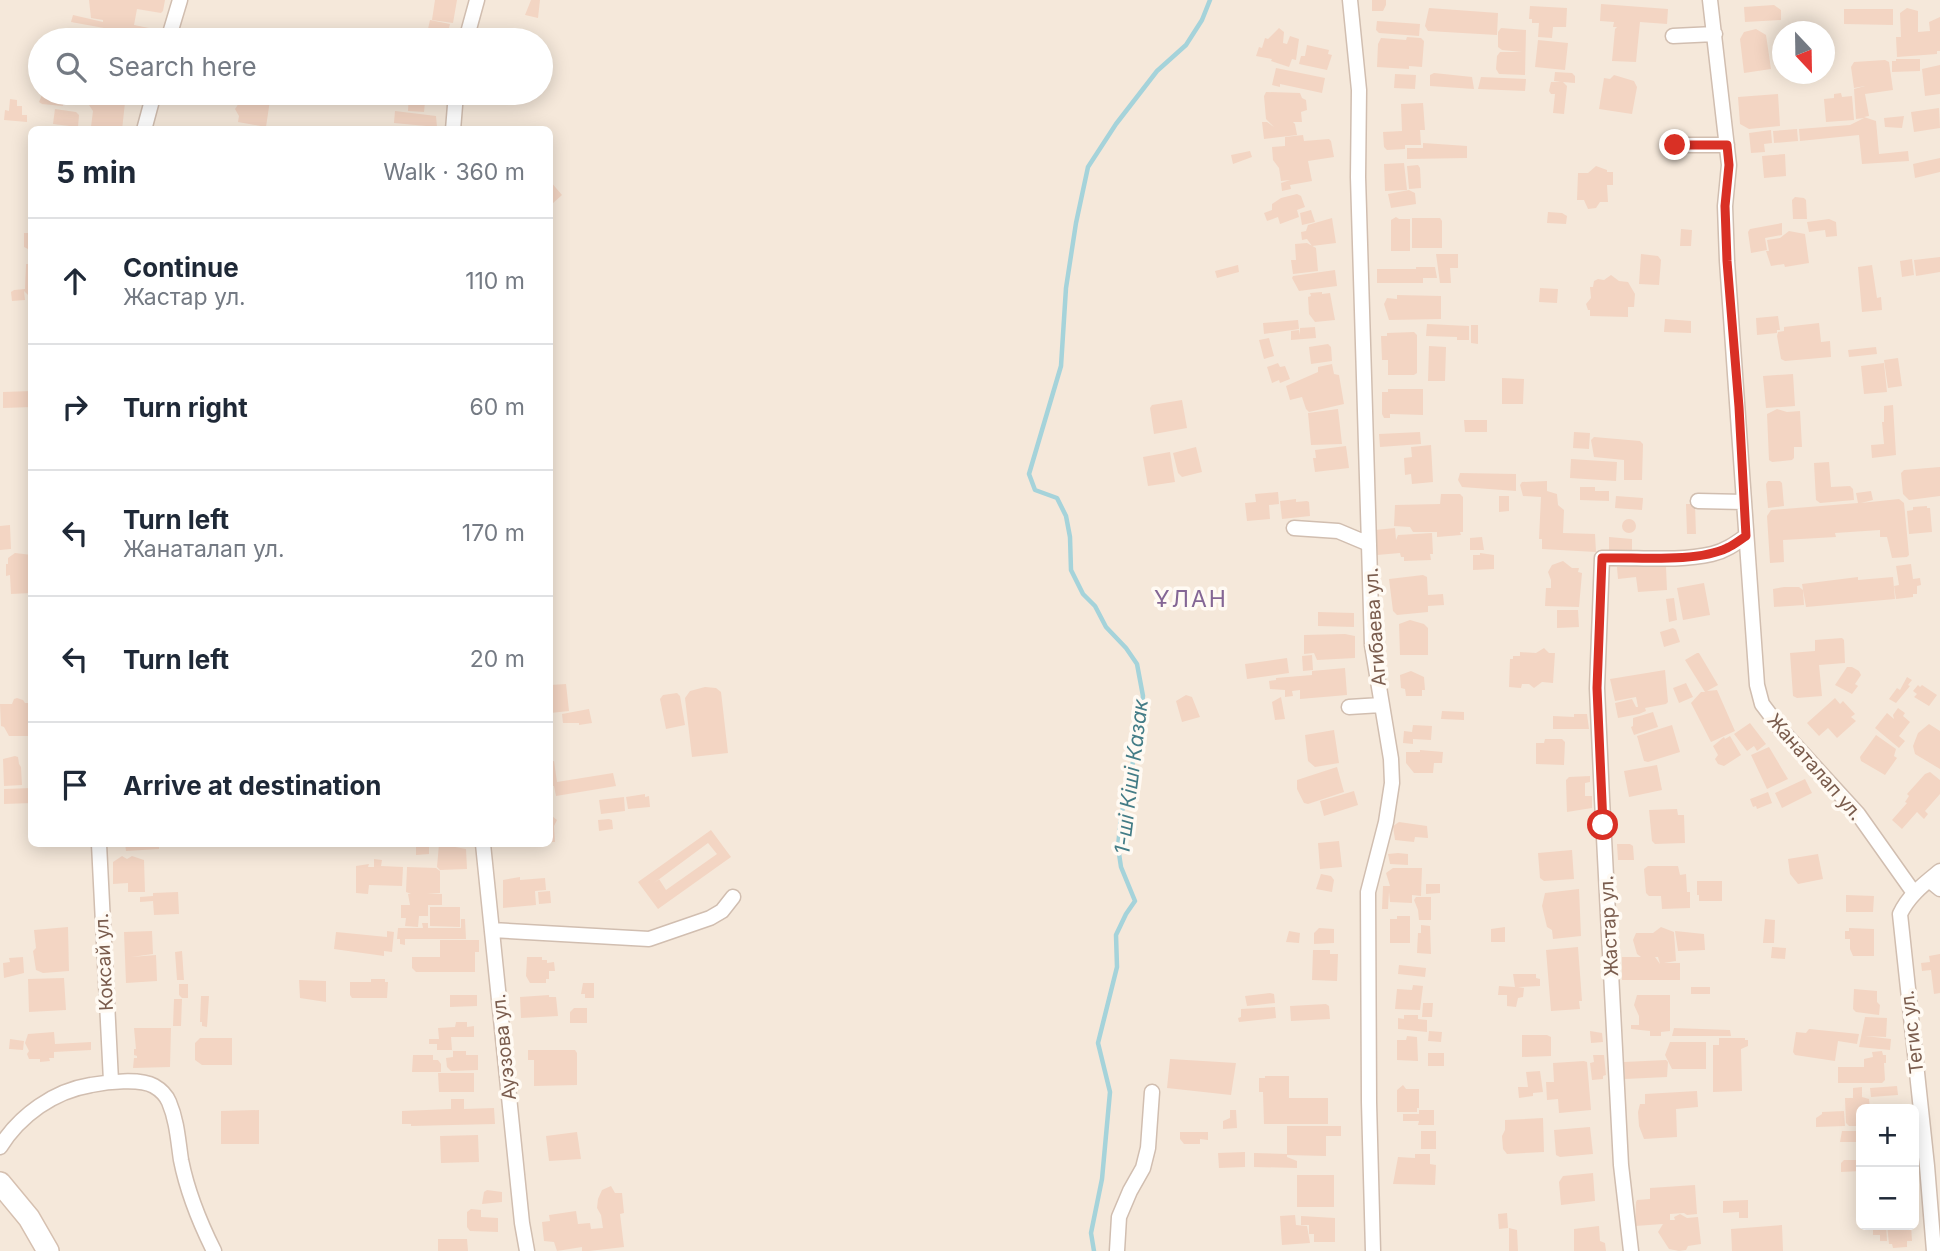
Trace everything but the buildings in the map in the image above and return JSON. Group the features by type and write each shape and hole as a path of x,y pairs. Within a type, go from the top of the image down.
{"main road":[{"path":"0,1183 29,1218 48,1251"}],"street":[{"path":"172,28 180,0"},
{"path":"469,28 477,0"},
{"name":"Агибаева ул.","path":"1350,0 1359,90 1358,177 1372,645 1389,738 1392,783 1386,822 1368,892 1373,1251"},
{"name":"Жанаталап ул.","path":"1710,0 1729,165 1725,206 1727,261 1757,685 1762,704 1784,733 1858,814 1914,893"},
{"path":"1673,36 1715,34"},
{"path":"145,126 151,105"},
{"path":"453,126 455,105"},
{"path":"1675,145 1727,145"},
{"path":"1698,501 1744,502"},
{"path":"1294,528 1338,531 1369,544"},
{"name":"Жастар ул.","path":"1631,1251 1621,1165 1597,688 1602,558 1712,554 1729,548 1746,536"},
{"path":"1349,707 1381,705"},
{"name":"Коксай ул.","path":"99,847 111,1081"},
{"name":"Ауэзова ул.","path":"483,847 527,1251"},
{"name":"Тегис ул.","path":"1934,1251 1900,914 1914,893 1936,880"},
{"path":"492,930 649,939 710,918 722,911 733,897"},
{"path":"0,1147 27,1115 62,1092 111,1081 152,1085 168,1100 193,1200 214,1251"},
{"path":"1117,1251 1119,1217 1143,1168 1148,1148 1152,1092"}],"shaded area":[{"name":"ҰЛАН","path":"0,0 1940,0 1940,1251 0,1251"}],"waterway":[{"name":"1-ші Кіші Казак","path":"1094,1251 1091,1233 1102,1179 1110,1092 1098,1043 1117,967 1116,935 1135,901 1121,867 1118,847 1121,816 1136,748 1143,696 1137,664 1106,627 1095,606 1083,594 1071,570 1066,516 1057,498 1035,490 1029,474 1061,366 1066,288 1088,167 1116,124 1157,71 1186,45 1202,20 1210,0"}],"district":[{"name":"ҰЛАН","path":"1191,599"}],"route":[{"path":"1603,825 1597,688 1602,558 1712,554 1729,548 1746,536 1727,261 1727,145 1675,145"}]}
